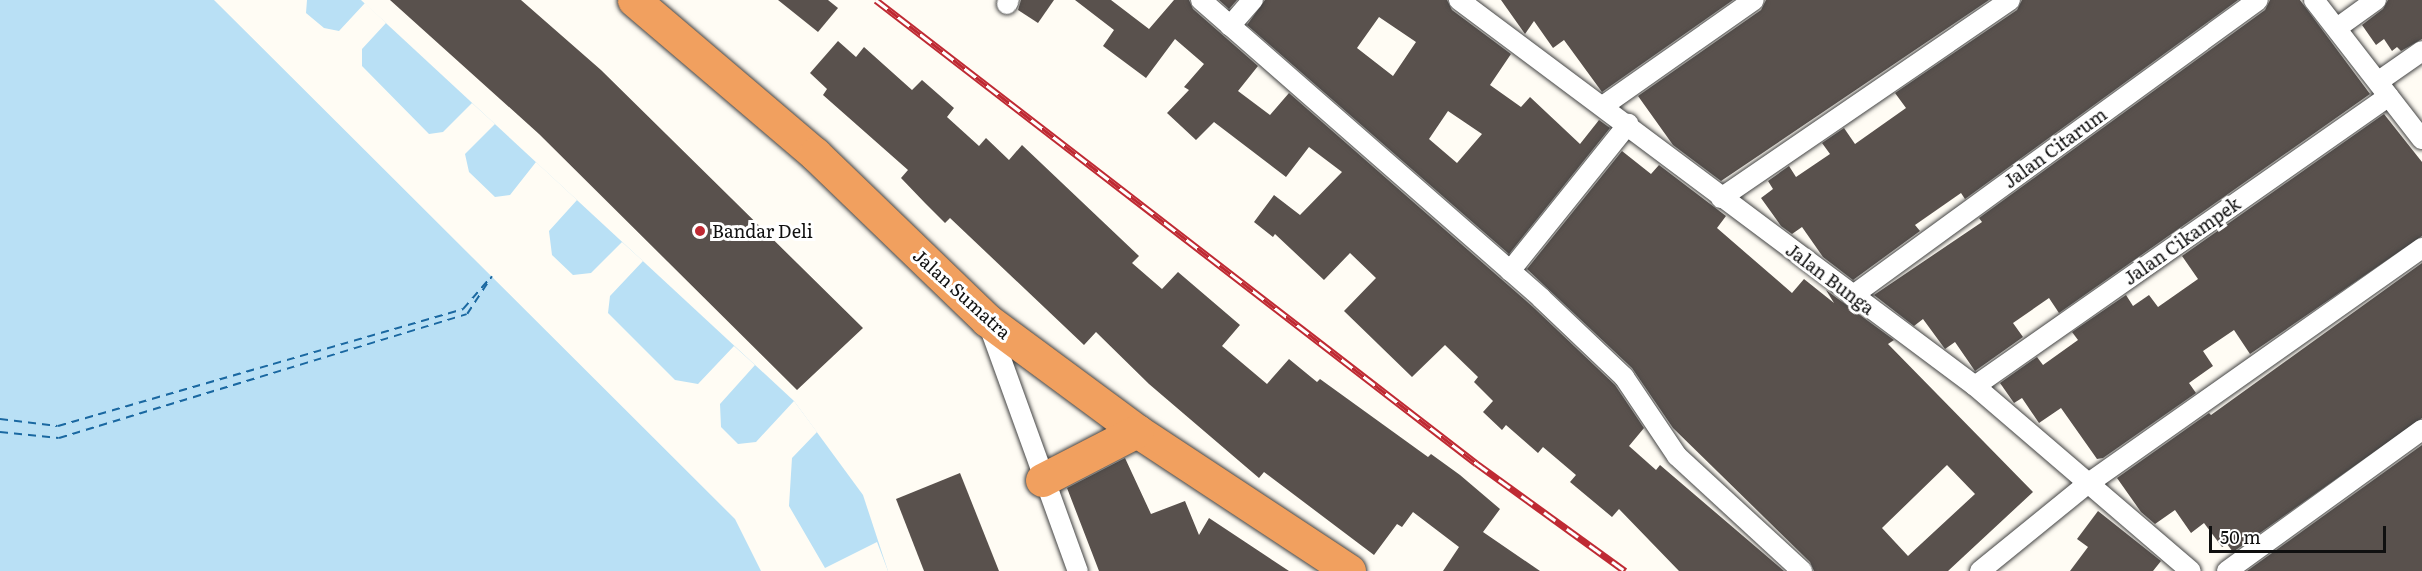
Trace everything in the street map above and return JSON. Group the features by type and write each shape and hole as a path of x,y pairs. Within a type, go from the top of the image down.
{"highway":[{"name":"Jalan Sumatra","path":"634,0 815,154 987,320 1137,431 1349,571"},
{"path":"1042,480 1137,431"}],"street":[{"path":"1201,0 1510,271 1624,377 1677,456 1802,571"},
{"path":"1230,26 1253,0"},
{"path":"1603,106 1754,0"},
{"path":"1721,198 2010,0"},
{"name":"Jalan Citarum","path":"1852,296 2258,0"},
{"path":"2314,0 2422,139"},
{"path":"2337,28 2376,0"},
{"name":"Jalan Bunga","path":"1465,2 1629,124 1721,198 1975,386 2086,485 2191,571"},
{"name":"Jalan Cikampek","path":"1975,386 2384,88 2422,51"},
{"path":"1510,271 1629,124"},
{"path":"1980,571 2086,485 2422,248"},
{"path":"987,320 1042,480 1077,571"},
{"path":"2227,571 2422,430"}],"water":[{"path":"0,0 361,0 794,401 863,495 888,571 0,571"}],"pier":[{"path":"214,0 307,0 306,13 324,28 339,31 365,3 386,23 362,49 362,66 429,134 443,132 472,103 495,124 465,154 469,172 495,197 510,195 536,162 577,200 549,231 552,255 573,275 591,273 622,242 643,261 610,296 608,313 675,380 698,384 734,346 755,365 720,404 721,427 738,444 756,442 794,401 817,432 792,458 789,506 825,568 877,542 888,571 761,571 735,519"}],"building":[{"name":"Bandar Deli","path":"390,0 521,0 601,70 863,328 797,390 539,134"},
{"path":"778,0 828,0 838,8 818,32"},
{"path":"1021,0 1054,0 1038,23 1018,10"},
{"path":"1075,0 1111,0 1149,29 1174,0 1189,0 1193,9 1258,66 1238,91 1270,115 1289,93 1533,307 1615,385 1644,428 1629,446 1656,470 1660,465 1784,571 1679,571 1619,509 1612,517 1570,482 1576,475 1543,447 1538,453 1506,425 1502,430 1483,412 1493,401 1474,382 1478,377 1445,345 1412,377 1344,311 1376,278 1350,253 1324,280 1275,234 1273,237 1254,222 1274,195 1300,215 1342,172 1309,147 1286,177 1214,122 1196,140 1167,113 1189,90 1184,87 1204,64 1175,39 1146,78 1103,46 1114,30"},
{"path":"1219,0 1237,0 1229,9"},
{"path":"1265,0 1447,0 1452,10 1511,54 1490,85 1521,107 1530,97 1580,144 1599,120 1610,128 1509,254 1247,25","holes":["1379,17 1416,42 1393,76 1357,48","1448,111 1482,134 1457,163 1429,139"]},
{"path":"1501,0 1733,0 1602,92 1564,40 1553,48 1534,21 1525,34"},
{"path":"1766,0 1989,0 1721,181 1673,145 1638,96 1761,10"},
{"path":"2022,0 2238,0 1965,199 1961,193 1915,225 1920,231 1853,280 1823,257 1802,227 1792,234 1781,226 1761,198 1773,189 1768,181 1789,166 1796,177 1830,154 1822,143 1844,128 1855,144 1906,108 1895,93 2017,10"},
{"path":"2270,0 2300,0 2370,94 2059,313 2049,298 2013,323 2023,337 1975,371 1955,342 1945,349 1923,319 1914,326 1874,295 1982,222 1979,218 2265,10"},
{"path":"2388,0 2422,0 2422,39 2401,51 2397,47 2392,51 2384,39 2376,45 2362,25 2383,9"},
{"path":"838,41 856,57 864,47 912,90 922,80 954,108 947,117 979,146 986,138 1009,160 1022,145 1139,256 1132,263 1162,289 1178,272 1240,325 1222,346 1267,384 1289,359 1317,382 1320,379 1428,457 1431,454 1460,475 1500,509 1483,532 1540,571 1443,571 1459,547 1413,512 1402,527 1397,524 1374,555 1264,472 1259,478 1149,384 1096,332 1084,345 950,218 945,223 925,203 901,178 908,170 823,95 827,89 810,73"},
{"path":"2384,114 2422,162 2422,236 2250,354 2234,330 2203,351 2213,366 2189,383 2196,393 2103,458 2097,459 2061,408 2039,423 2022,398 2014,403 2000,383 2037,357 2043,365 2078,340 2072,332 2126,295 2133,306 2149,295 2158,307 2198,279 2182,256"},
{"path":"1622,151 1651,174 1659,165 1726,216 1717,228 1792,293 1804,279 1834,303 1826,290 1894,340 1888,344 2033,492 1948,571 1814,571 1810,562 1673,428 1632,368 1527,269","holes":["1947,465 1975,494 1908,556 1882,528"]},
{"path":"2422,263 2422,418 2233,552 2227,544 2222,547 2204,523 2191,533 2175,510 2155,524 2141,512 2117,478 2209,413 2211,415"},
{"path":"2422,445 2422,571 2247,571"},
{"path":"1125,458 1151,514 1185,501 1199,535 1209,518 1289,571 1099,571 1067,488"},
{"path":"960,473 999,571 924,571 896,499"},
{"path":"2098,511 2161,561 2153,571 2070,571 2088,547 2077,539"}],"ferry route":[{"path":"0,432 59,438 467,314 492,276"},
{"path":"0,419 58,426 463,309 488,280"}],"railway":[{"path":"876,0 1476,463 1625,571"}],"place":[{"name":"Bandar Deli","path":"700,231"}]}
